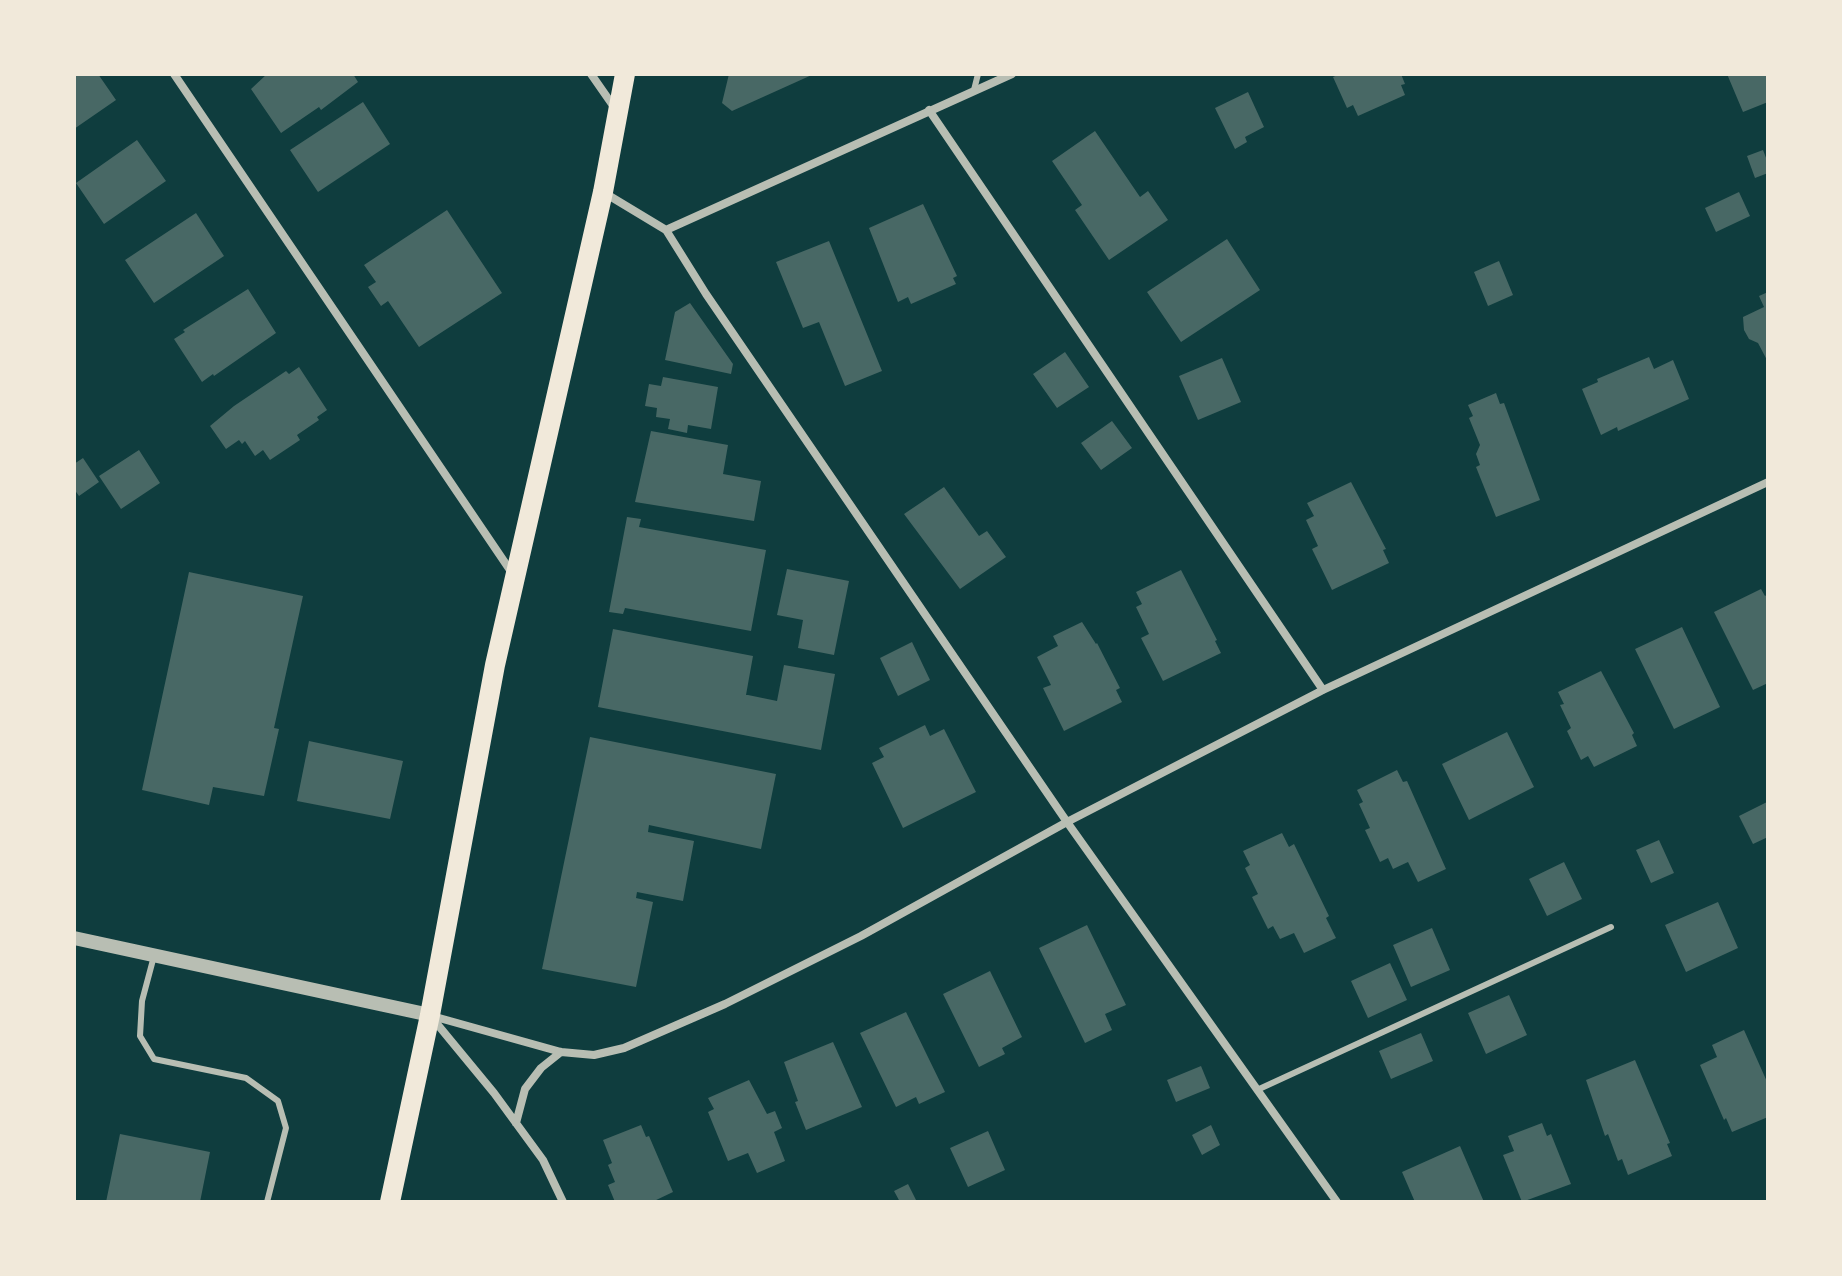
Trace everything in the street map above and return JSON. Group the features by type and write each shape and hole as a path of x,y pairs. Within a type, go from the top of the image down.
{"main road":[{"path":"390,1202 430,1015 514,576 603,192 625,74"}],"street":[{"path":"174,74 514,576"},
{"path":"591,74 617,111"},
{"path":"666,230 1012,74"},
{"path":"929,110 1323,690"},
{"path":"603,192 666,230 706,294 1067,822 1337,1202"},
{"path":"74,938 430,1015 561,1052 594,1055 624,1048 696,1017 861,936 1067,822 1323,690 1768,482"},
{"path":"430,1015 543,1160 563,1202"},
{"path":"516,1123 525,1089 541,1068 561,1052"}],"lane":[{"path":"974,90 978,74"},
{"path":"1257,1090 1611,927"},
{"path":"154,956 142,1001 140,1036 154,1059 246,1078 278,1101 286,1128 267,1202"}],"building":[{"path":"74,74 98,74 116,100 74,129"},
{"path":"267,74 353,74 358,82 321,110 319,107 281,133 251,89"},
{"path":"729,74 814,74 732,111 722,103"},
{"path":"1340,74 1401,74 1405,95 1358,116 1353,105 1347,108 1333,77"},
{"path":"1727,74 1768,74 1768,102 1743,112"},
{"path":"1248,92 1264,127 1245,137 1247,142 1235,149 1215,108"},
{"path":"363,102 390,144 318,192 290,150"},
{"path":"1095,131 1140,197 1148,191 1168,220 1109,260 1075,210 1082,205 1052,161"},
{"path":"137,140 166,181 104,224 76,183"},
{"path":"1763,150 1768,173 1755,178 1747,156"},
{"path":"1739,192 1750,216 1716,232 1705,208"},
{"path":"923,204 957,276 953,278 956,284 911,304 908,297 898,302 869,228"},
{"path":"447,210 502,293 419,347 388,301 381,306 368,287 376,282 364,265"},
{"path":"196,213 224,256 154,303 125,260"},
{"path":"1227,239 1260,290 1181,342 1147,292"},
{"path":"829,241 882,371 845,386 819,322 803,328 776,262"},
{"path":"1499,261 1513,295 1488,306 1474,272"},
{"path":"248,289 276,333 202,382 174,339 185,332 183,330"},
{"path":"1768,292 1768,362 1758,343 1749,339 1744,330 1743,317 1764,307 1759,296"},
{"path":"690,303 733,364 731,374 665,360 675,312"},
{"path":"1065,352 1089,387 1057,408 1033,374"},
{"path":"1649,357 1654,369 1673,360 1689,399 1618,431 1617,427 1601,435 1582,389 1598,382 1597,379"},
{"path":"1222,358 1241,402 1198,420 1179,376"},
{"path":"299,367 327,410 317,417 319,420 297,435 300,440 270,460 263,450 255,456 245,441 242,444 239,440 226,449 210,426 286,371 289,374"},
{"path":"663,377 718,387 711,429 688,425 687,433 668,429 670,419 656,417 657,408 645,406 649,384 661,386"},
{"path":"1496,393 1500,404 1504,403 1540,500 1496,517 1476,467 1480,465 1476,454 1480,445 1469,418 1473,416 1468,405"},
{"path":"1112,421 1132,448 1101,470 1081,443"},
{"path":"651,431 728,445 723,474 761,481 754,521 635,502"},
{"path":"139,450 160,483 121,509 99,476"},
{"path":"83,458 99,482 79,496 74,489 74,464"},
{"path":"1351,482 1386,549 1383,550 1389,563 1332,590 1312,549 1318,546 1306,520 1314,516 1307,503"},
{"path":"944,487 979,536 987,531 1006,557 960,589 904,514"},
{"path":"627,517 641,519 639,527 766,550 751,631 625,608 623,614 609,612"},
{"path":"787,569 849,581 834,655 798,648 803,620 777,615"},
{"path":"1181,570 1221,653 1163,681 1141,638 1149,634 1136,607 1142,604 1136,592"},
{"path":"189,572 303,596 274,728 279,729 264,796 213,787 209,805 142,790"},
{"path":"1761,589 1765,596 1768,594 1768,683 1753,690 1714,612"},
{"path":"1082,622 1097,643 1120,688 1116,690 1122,702 1064,731 1043,688 1051,685 1037,657 1058,646 1053,636"},
{"path":"1682,627 1720,707 1674,729 1635,649"},
{"path":"613,629 753,656 746,695 777,701 784,665 835,674 821,750 598,707"},
{"path":"912,642 930,680 898,696 880,658"},
{"path":"1601,671 1634,733 1637,746 1594,767 1588,756 1581,760 1567,731 1571,728 1560,705 1564,704 1558,692"},
{"path":"925,725 930,736 944,729 976,792 903,828 872,763 884,757 879,748"},
{"path":"1507,732 1534,787 1469,820 1442,764"},
{"path":"590,737 776,774 761,849 649,825 648,832 694,841 683,901 637,892 636,898 653,902 636,987 542,969"},
{"path":"309,741 403,761 390,819 297,801"},
{"path":"1397,770 1403,782 1407,781 1446,869 1418,882 1408,862 1393,869 1388,858 1380,862 1365,830 1370,828 1359,804 1363,802 1357,790"},
{"path":"1767,802 1768,837 1753,844 1739,816"},
{"path":"1282,833 1289,847 1294,844 1329,916 1326,918 1336,938 1304,953 1294,933 1280,939 1273,926 1268,929 1252,897 1258,894 1245,868 1250,865 1243,851"},
{"path":"1659,840 1674,873 1651,883 1636,850"},
{"path":"1564,862 1582,899 1547,916 1529,879"},
{"path":"1718,902 1738,948 1686,972 1665,925"},
{"path":"1087,925 1126,1005 1105,1014 1112,1030 1085,1043 1039,948"},
{"path":"1432,928 1450,970 1411,987 1393,945"},
{"path":"1390,963 1407,1000 1368,1018 1351,981"},
{"path":"990,971 1022,1037 1002,1048 1005,1054 979,1067 943,994"},
{"path":"1509,995 1527,1035 1486,1054 1468,1013"},
{"path":"906,1012 945,1092 919,1104 916,1097 896,1107 860,1033"},
{"path":"1744,1030 1768,1084 1768,1117 1732,1132 1700,1065 1717,1057 1712,1045"},
{"path":"1421,1033 1433,1061 1391,1079 1379,1051"},
{"path":"833,1042 862,1107 806,1130 784,1062"},
{"path":"1635,1060 1670,1143 1667,1144 1672,1156 1628,1175 1622,1159 1618,1161 1608,1134 1605,1136 1586,1080"},
{"path":"1201,1066 1210,1088 1176,1102 1167,1080"},
{"path":"749,1080 767,1114 775,1111 782,1128 774,1132 785,1161 757,1173 748,1153 728,1161 708,1112 714,1109 708,1098"},
{"path":"1542,1123 1547,1136 1551,1134 1571,1184 1522,1202 1503,1155 1514,1151 1508,1136"},
{"path":"641,1125 646,1137 649,1136 673,1192 652,1202 615,1202 608,1185 615,1182 608,1165 612,1163 603,1140"},
{"path":"1211,1125 1220,1145 1202,1155 1192,1135"},
{"path":"988,1131 1005,1170 968,1187 950,1148"},
{"path":"120,1134 210,1152 200,1202 106,1202"},
{"path":"1460,1146 1484,1202 1415,1202 1402,1172"},
{"path":"908,1184 917,1202 900,1202 894,1191"}]}
